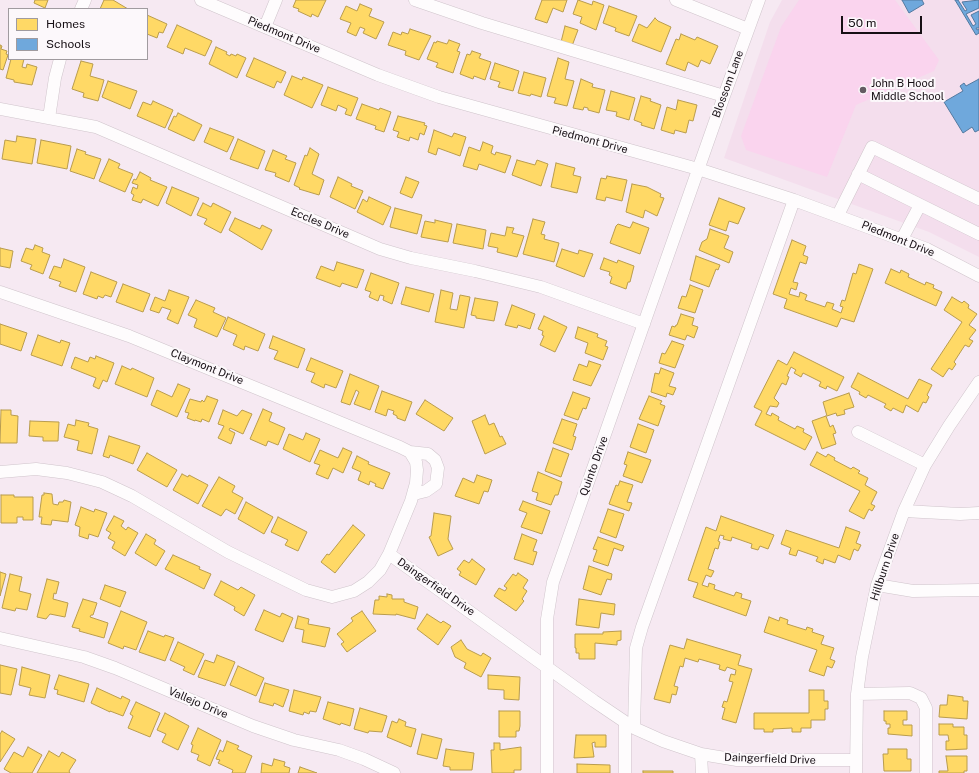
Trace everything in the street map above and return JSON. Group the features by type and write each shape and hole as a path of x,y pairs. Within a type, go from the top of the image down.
{"street":[{"name":"Piedmont Drive","path":"202,0 378,75 439,97 698,169 794,200 838,215 934,252 979,276"},
{"path":"265,27 276,0"},
{"path":"415,0 482,23 724,96"},
{"path":"678,0 748,30"},
{"name":"Blossom Lane","path":"698,169 760,0"},
{"path":"49,118 55,78 60,60"},
{"name":"Eccles Drive","path":"0,109 96,127 380,248 411,258 541,287 644,324"},
{"path":"838,215 872,146 979,199"},
{"name":"Quinto Drive","path":"547,773 547,619 553,582 698,169"},
{"path":"858,174 979,234"},
{"path":"626,773 636,648 642,627 794,200"},
{"path":"902,239 920,205"},
{"name":"Claymont Drive","path":"0,292 144,342 400,446 410,452 428,454 434,460 438,468 436,484 426,491 414,494"},
{"name":"Hillburn Drive","path":"856,773 857,694 862,657 877,585 904,511 925,465 948,426 979,382"},
{"path":"858,432 925,465"},
{"path":"389,554 414,494 417,470 416,462 410,452"},
{"name":"Daingerfield Drive","path":"0,472 36,469 67,473 102,482 132,496 228,552 318,594 332,597 354,591 368,582 380,570 389,554 630,725 663,742 702,754 777,767 855,760"},
{"path":"904,511 960,514 979,513"},
{"path":"877,585 913,592 979,590"},
{"name":"Vallejo Drive","path":"0,638 60,651 115,668 253,726 294,740 340,750 364,759 393,773"},
{"path":"857,694 910,693 921,698 926,708 926,773"},
{"path":"702,754 702,773"}],"shaded area":[{"name":"John B Hood Middle School","path":"782,0 979,0 979,257 929,232 724,158 770,22"},
{"path":"799,0 895,0 939,60 934,71 856,105 827,177 746,150 741,136 781,27"}],"building: Homes":[{"path":"35,0 48,0 45,8 34,3"},
{"path":"104,0 113,0 126,8 100,8"},
{"path":"296,0 326,0 318,17 312,14 311,17 293,7"},
{"path":"542,0 567,0 563,12 553,8 547,23 535,19"},
{"path":"578,0 592,5 593,1 604,5 596,30 580,23 582,17 573,14"},
{"path":"360,4 372,9 369,16 384,22 376,39 363,33 365,29 360,27 356,36 347,32 351,23 340,19 346,6 357,11"},
{"path":"609,6 637,16 629,36 615,31 616,28 603,23"},
{"path":"148,15 167,24 163,33 159,32 157,38 148,34"},
{"path":"655,18 671,27 661,52 632,41 639,24 647,28"},
{"path":"177,25 212,41 205,56 185,48 183,54 167,47"},
{"path":"565,26 578,30 572,46 561,42"},
{"path":"410,29 431,36 419,60 405,55 406,51 388,45 393,32 401,35 402,32 408,34"},
{"path":"681,34 695,40 697,37 718,46 710,64 701,60 698,67 688,62 685,71 666,64 676,39 679,40"},
{"path":"449,40 460,44 457,51 460,52 453,73 436,67 438,63 427,59 434,42 436,43 437,41 447,44"},
{"path":"0,45 2,46 1,49 7,51 6,54 8,55 3,70 0,69"},
{"path":"216,47 227,52 226,54 230,56 231,54 236,56 237,54 246,58 237,78 209,64"},
{"path":"472,51 481,54 479,58 491,62 485,80 474,76 473,79 460,74 467,54 470,55"},
{"path":"254,58 286,72 281,83 277,81 274,88 246,76"},
{"path":"558,58 569,62 565,79 574,81 567,106 554,103 556,98 547,96"},
{"path":"11,60 24,60 22,67 26,68 27,64 37,67 32,85 14,82 14,80 6,78"},
{"path":"81,61 93,64 90,76 104,80 98,101 83,97 84,93 72,89"},
{"path":"495,63 519,71 513,91 498,87 500,82 490,79"},
{"path":"524,72 546,78 541,97 531,94 530,96 518,93"},
{"path":"292,76 302,80 303,77 323,85 312,108 284,95"},
{"path":"581,79 593,84 592,87 605,90 599,113 588,110 588,108 584,107 583,110 573,108"},
{"path":"108,81 137,91 130,109 102,97"},
{"path":"328,87 358,98 351,116 345,114 347,109 338,105 336,111 321,105"},
{"path":"611,91 635,98 629,120 616,116 617,112 606,110"},
{"path":"641,96 651,99 650,101 661,105 654,129 641,125 642,123 634,120"},
{"path":"678,100 697,105 693,121 689,120 686,133 675,130 674,134 661,130 667,107 676,110"},
{"path":"153,101 173,110 165,128 137,116 143,102 151,105"},
{"path":"362,104 379,110 380,108 391,112 384,132 375,129 376,126 356,119"},
{"path":"178,113 202,125 194,141 168,129 174,116 176,117"},
{"path":"398,116 425,123 424,125 427,126 424,135 420,133 418,140 410,137 409,141 397,137 399,132 393,130"},
{"path":"210,128 234,137 227,152 204,142"},
{"path":"434,130 452,137 454,133 466,137 460,156 438,148 436,155 428,152"},
{"path":"17,136 36,139 32,164 2,159 5,140 16,142"},
{"path":"238,139 265,151 258,169 230,159"},
{"path":"41,140 71,146 67,169 37,163"},
{"path":"483,142 493,146 491,153 495,155 496,152 511,156 505,173 479,164 477,170 463,166 469,147 480,151"},
{"path":"310,148 319,154 312,174 324,180 319,195 299,189 300,188 294,185 305,155 307,156"},
{"path":"77,149 86,152 85,154 101,159 94,179 70,171"},
{"path":"273,150 287,156 285,159 296,163 289,182 275,176 276,173 265,170"},
{"path":"109,159 120,164 118,168 133,174 125,192 99,181"},
{"path":"517,160 535,165 537,160 548,164 541,186 512,175"},
{"path":"556,163 575,168 573,175 581,177 577,193 551,187"},
{"path":"140,172 151,178 150,180 167,187 158,206 143,199 141,203 132,200 134,195 131,193 133,187 137,189 138,185 132,183 134,179 136,180"},
{"path":"607,176 627,180 622,201 606,197 605,201 596,199 601,178 606,179"},
{"path":"338,177 352,184 351,186 363,191 355,209 330,197"},
{"path":"406,177 419,182 412,198 400,193"},
{"path":"632,184 647,187 661,194 660,197 664,198 657,216 645,210 643,218 626,212"},
{"path":"172,187 199,198 191,216 166,203"},
{"path":"369,197 391,207 383,225 357,212 363,199 367,202"},
{"path":"719,198 745,208 738,224 729,221 726,231 709,225"},
{"path":"203,203 211,207 213,203 231,212 221,233 204,224 207,219 197,215"},
{"path":"395,208 422,215 417,234 390,227"},
{"path":"235,218 260,229 262,225 272,230 262,250 229,230"},
{"path":"533,219 545,222 541,234 545,235 544,239 559,243 554,262 523,254"},
{"path":"435,220 452,224 448,242 421,237 425,221 435,223"},
{"path":"633,222 649,228 640,254 610,243 618,224 630,228"},
{"path":"457,224 486,230 483,249 453,243"},
{"path":"507,227 514,228 512,233 524,236 517,257 497,252 498,248 488,246 491,233 505,236"},
{"path":"710,229 729,236 724,248 733,252 729,263 699,250 702,242 707,239"},
{"path":"792,240 806,246 803,255 808,257 806,264 800,262 793,282 798,283 796,290 791,288 789,294 799,297 800,292 807,295 805,300 825,307 827,302 834,304 832,309 841,313 843,307 840,306 842,300 845,301 853,273 856,274 859,264 873,269 854,322 841,318 837,327 784,308 787,299 773,294"},
{"path":"35,245 43,248 42,252 50,255 43,274 30,269 32,265 21,261 26,248 33,250"},
{"path":"0,248 13,251 10,268 0,266"},
{"path":"562,249 578,254 579,250 593,254 584,277 556,266"},
{"path":"696,256 720,265 718,270 716,269 709,287 690,280"},
{"path":"604,258 617,263 618,260 634,266 630,282 628,282 626,289 610,283 612,277 609,275 610,272 600,269"},
{"path":"64,259 85,267 76,292 59,286 61,282 49,278 54,266 61,268"},
{"path":"337,262 364,270 357,288 342,283 340,287 316,278 321,266 334,271"},
{"path":"891,269 900,273 901,270 909,274 908,277 925,285 926,282 934,285 933,288 942,292 936,306 885,283"},
{"path":"91,272 117,282 111,297 105,295 103,298 98,296 97,299 83,294"},
{"path":"371,273 399,283 392,304 383,300 384,296 380,295 378,301 369,297 371,292 365,290"},
{"path":"123,284 150,294 143,312 116,302"},
{"path":"690,285 703,290 695,313 678,308 682,296 686,297"},
{"path":"406,287 434,294 429,312 401,304"},
{"path":"169,290 189,297 178,324 167,319 171,310 162,307 159,313 150,310 155,297 165,301"},
{"path":"441,290 453,293 450,309 457,310 460,295 470,297 464,328 435,322"},
{"path":"952,297 962,303 964,301 969,305 968,308 977,314 969,325 976,330 969,339 973,341 969,347 965,345 954,362 956,364 952,370 949,368 943,377 931,369 962,322 944,310"},
{"path":"475,298 498,302 494,321 476,318 476,316 471,315"},
{"path":"196,300 215,308 213,312 226,318 217,337 194,327 197,319 188,315"},
{"path":"512,305 535,314 530,329 518,325 517,328 505,325"},
{"path":"681,314 694,318 692,325 698,327 694,338 687,335 685,340 669,335 672,326 675,327 677,325"},
{"path":"544,316 567,327 555,352 540,345 544,336 542,335 543,331 538,329"},
{"path":"228,317 265,334 258,351 245,346 244,350 233,345 237,335 223,329"},
{"path":"0,324 27,333 21,351 0,344"},
{"path":"578,327 598,334 597,337 607,341 605,346 608,347 603,360 585,353 588,343 575,338"},
{"path":"38,335 60,343 61,340 70,343 62,366 31,355"},
{"path":"273,336 305,349 298,368 274,359 278,351 269,348"},
{"path":"672,341 684,345 675,368 659,363 662,353 665,354"},
{"path":"794,352 844,377 837,391 827,386 826,389 819,386 821,382 803,373 801,377 794,373 796,370 791,367 787,376 789,377 786,385 782,383 774,398 779,403 777,407 770,406 766,414 771,416 772,413 779,417 778,420 795,429 797,426 804,429 803,432 812,437 805,450 755,425 762,411 754,407 778,360 787,365"},
{"path":"96,356 114,363 107,382 103,380 99,389 93,386 96,378 71,368 75,357 88,362 90,357 95,359"},
{"path":"311,358 343,371 336,388 325,384 324,388 311,382 315,373 306,370"},
{"path":"589,361 601,365 591,386 573,380 579,364 587,367"},
{"path":"122,366 131,370 132,368 154,378 147,397 115,384"},
{"path":"661,368 674,373 669,386 676,388 673,395 667,393 666,397 651,392 655,373 659,374"},
{"path":"858,373 908,399 919,379 932,385 927,395 929,397 926,403 923,402 918,412 906,405 903,413 893,408 891,411 884,407 886,404 868,395 866,398 859,394 860,392 851,387"},
{"path":"350,374 379,386 370,410 354,404 359,392 356,390 350,405 341,402"},
{"path":"178,384 190,389 177,417 151,405 157,390 172,397"},
{"path":"382,391 412,402 405,421 397,418 397,416 393,414 394,411 388,409 386,416 375,412"},
{"path":"573,392 590,398 586,409 583,408 578,420 564,415"},
{"path":"849,393 854,407 844,410 845,414 837,416 836,413 827,416 823,402"},
{"path":"207,396 218,400 209,422 202,419 201,422 187,418 189,413 185,412 190,399 201,402 202,400 204,402"},
{"path":"649,396 662,401 660,404 665,406 658,426 639,419"},
{"path":"425,400 453,418 444,431 416,414"},
{"path":"263,409 272,413 269,421 285,428 278,445 268,441 266,446 250,439"},
{"path":"1,410 11,410 11,415 18,416 17,443 0,443"},
{"path":"223,410 237,416 242,410 252,414 243,434 230,428 229,430 235,433 231,444 218,438 224,426 218,424"},
{"path":"485,415 489,425 494,423 500,437 502,436 506,444 485,454 472,421"},
{"path":"826,416 830,427 833,425 836,433 833,434 836,444 822,449 812,421"},
{"path":"562,419 577,424 573,436 576,437 572,450 553,443"},
{"path":"76,420 89,423 88,426 98,429 92,454 77,450 79,441 64,437 68,424 75,426"},
{"path":"30,421 59,422 58,441 43,441 43,437 29,436"},
{"path":"638,424 654,430 646,453 630,447"},
{"path":"306,433 320,439 310,462 283,449 289,434 303,440"},
{"path":"109,436 140,446 133,464 110,455 109,458 103,456"},
{"path":"343,448 352,452 343,473 333,468 328,479 316,474 320,465 314,463 320,450 338,458"},
{"path":"553,448 569,454 561,477 545,471"},
{"path":"628,452 651,460 642,483 623,476 627,465 624,464"},
{"path":"817,452 826,457 828,454 835,458 834,460 851,469 853,467 860,471 858,473 868,478 865,485 877,492 871,504 875,506 872,511 869,509 864,519 849,511 860,491 810,465"},
{"path":"147,453 177,470 167,487 137,470"},
{"path":"357,456 369,462 368,464 390,473 383,489 375,486 376,484 370,481 369,485 358,480 361,472 352,468"},
{"path":"538,472 562,482 558,495 555,495 551,505 536,500 538,493 532,491"},
{"path":"182,474 188,477 189,475 208,485 198,504 173,490"},
{"path":"477,475 492,480 488,492 484,491 479,504 455,496 463,478 474,483"},
{"path":"219,477 235,486 232,492 243,498 235,514 226,509 221,516 202,506"},
{"path":"620,481 633,485 627,502 632,503 629,511 609,504 616,485 618,486"},
{"path":"44,493 52,494 53,504 58,505 59,502 63,502 64,500 71,502 68,522 52,520 51,525 41,524 42,517 39,517 42,495 44,495"},
{"path":"1,495 33,497 33,520 23,520 23,517 17,517 17,523 1,523"},
{"path":"523,501 550,511 542,534 521,527 527,513 519,510"},
{"path":"246,502 273,517 264,534 238,519"},
{"path":"81,507 94,512 95,509 107,513 98,537 89,534 88,539 79,536 80,527 75,525"},
{"path":"608,509 624,514 616,538 600,532"},
{"path":"434,513 451,516 448,539 453,549 438,556 429,537 431,536"},
{"path":"114,516 124,521 121,526 126,530 128,527 138,533 125,556 112,548 115,542 108,538 111,533 106,530"},
{"path":"721,516 774,535 768,549 760,546 758,550 751,548 752,544 732,537 731,541 723,539 724,536 720,535 718,549 715,548 708,569 714,571 711,577 706,575 702,585 708,587 709,583 715,585 714,589 734,596 736,592 742,594 741,598 751,601 746,616 693,597 698,583 688,580 706,527 716,531"},
{"path":"278,517 307,532 298,551 285,545 288,540 271,532"},
{"path":"353,525 365,535 335,573 321,562 327,554 329,555"},
{"path":"846,527 860,532 856,543 861,545 858,551 854,549 850,560 838,555 835,563 824,559 823,564 816,561 818,557 798,550 796,556 789,554 791,548 781,544 786,530 839,548"},
{"path":"146,534 156,540 154,544 165,551 156,566 135,553"},
{"path":"522,534 537,540 533,551 537,552 533,565 514,559"},
{"path":"598,537 624,546 622,551 614,548 608,566 593,561 597,550 593,549"},
{"path":"173,555 200,567 199,569 211,574 204,589 165,569"},
{"path":"472,559 485,569 476,585 459,575 461,572 457,569 464,560 469,563"},
{"path":"589,566 612,574 611,580 607,579 601,595 583,589"},
{"path":"0,572 6,574 0,596"},
{"path":"518,573 528,580 523,588 527,591 522,599 524,601 516,611 494,596 499,588 505,591 507,588 504,586 513,574 516,576"},
{"path":"10,574 22,577 19,591 31,594 27,610 16,608 15,611 2,608"},
{"path":"47,579 59,582 53,599 68,603 65,617 50,614 46,619 37,617"},
{"path":"221,581 238,590 241,587 255,595 244,616 234,610 235,607 214,595"},
{"path":"105,585 126,592 120,607 100,599"},
{"path":"387,594 392,595 392,599 404,599 404,602 418,607 415,619 396,614 373,614 375,600 379,600 379,596 387,597"},
{"path":"83,599 97,603 93,615 90,617 108,623 104,638 79,631 80,629 72,627"},
{"path":"579,599 615,604 614,615 601,613 599,628 576,625"},
{"path":"264,610 280,617 282,613 293,618 283,642 255,630"},
{"path":"121,611 147,622 136,650 124,646 123,649 108,643"},
{"path":"362,611 376,631 347,652 341,644 344,642 337,634 353,621 351,618"},
{"path":"427,614 441,623 443,621 451,626 438,645 417,629"},
{"path":"298,616 309,619 308,624 330,628 325,647 302,642 304,630 295,628"},
{"path":"769,617 779,621 780,617 788,620 787,624 806,630 807,627 813,629 812,632 824,636 821,644 834,648 830,659 835,661 832,668 827,666 824,676 809,671 817,650 764,632"},
{"path":"148,631 164,637 165,635 174,638 165,661 139,652"},
{"path":"621,631 621,640 617,641 617,645 595,643 595,659 579,659 579,653 576,653 575,648 575,634 603,634 603,632"},
{"path":"687,639 741,655 738,665 752,669 736,723 722,719 725,708 722,707 724,701 727,702 733,682 729,681 731,674 735,675 736,670 727,667 725,671 719,669 720,665 699,659 698,662 685,658 683,667 680,666 674,686 678,687 676,695 672,694 670,703 654,699 670,645 684,649"},
{"path":"461,640 467,649 481,656 483,653 491,658 481,677 464,668 466,663 455,657 451,647"},
{"path":"178,642 204,654 194,675 183,670 185,667 170,660"},
{"path":"217,655 235,662 225,686 198,677 205,660 214,663"},
{"path":"0,665 17,669 11,695 0,693"},
{"path":"238,666 264,678 256,696 230,685"},
{"path":"22,667 50,675 45,698 29,695 31,688 19,685"},
{"path":"59,675 89,684 84,702 57,694 58,690 54,689"},
{"path":"488,675 520,677 519,700 504,699 504,690 488,689"},
{"path":"265,683 289,690 283,707 274,703 273,706 259,702"},
{"path":"97,688 121,699 122,696 130,700 123,716 91,703"},
{"path":"294,690 321,697 316,712 310,711 309,714 304,712 303,715 289,711"},
{"path":"809,690 824,690 824,701 828,701 828,709 825,709 825,720 811,720 811,728 801,728 801,732 792,732 792,728 773,729 773,732 764,732 764,729 754,729 754,713 809,713"},
{"path":"948,695 963,697 963,701 968,701 967,719 939,717 940,705 947,705"},
{"path":"136,702 160,713 150,737 128,728 133,716 130,714"},
{"path":"328,702 354,709 350,726 341,723 340,725 323,719"},
{"path":"360,708 387,716 382,732 369,731 368,733 354,729"},
{"path":"499,711 520,711 520,726 519,731 516,731 516,737 499,737"},
{"path":"884,711 907,711 907,720 903,720 903,725 912,725 912,736 888,734 890,724 886,724 886,721 884,721"},
{"path":"165,713 189,726 178,750 162,742 166,734 157,730"},
{"path":"399,719 406,722 405,726 416,729 411,747 387,737 392,721 397,723"},
{"path":"939,724 953,724 953,727 964,727 964,735 967,735 967,749 946,750 946,741 949,741 948,735 939,735"},
{"path":"198,728 221,740 210,766 197,760 199,755 191,752 193,745 191,744"},
{"path":"2,731 15,739 0,762 0,734"},
{"path":"422,734 442,739 437,759 417,754"},
{"path":"576,735 606,735 606,747 595,747 595,742 592,743 594,757 574,758"},
{"path":"227,741 239,746 237,749 252,756 245,773 232,773 233,770 218,763 220,760 216,759 220,750 223,752"},
{"path":"494,743 500,743 500,750 521,747 521,770 514,770 514,773 492,773 491,750 494,750"},
{"path":"28,747 42,755 32,773 11,773 4,769 14,752 23,757"},
{"path":"446,749 474,753 472,770 450,770 450,767 443,766"},
{"path":"888,749 907,749 907,759 911,759 911,771 884,771 883,754 888,754"},
{"path":"49,751 59,757 62,752 76,760 69,771 70,773 37,773"},
{"path":"946,756 967,756 967,771 964,771 964,773 939,773 939,771 948,771"},
{"path":"274,759 285,762 284,766 290,768 289,773 261,773 262,763 272,766"},
{"path":"577,764 610,765 610,773 577,773"},
{"path":"300,767 317,773 298,773"},
{"path":"643,771 673,771 673,773 643,773"}],"building: Schools":[{"path":"902,0 922,0 924,4 909,13"},
{"path":"955,0 958,0 965,11 967,10 962,2 979,0 979,8 966,14 973,26 976,24 971,15 979,11 979,28 976,28 977,30 979,29 979,33 976,35"},
{"path":"979,79 979,130 975,132 972,127 963,133 944,102 963,91 960,86 964,83 966,86"}],"place":[{"name":"John B Hood Middle School","path":"863,90"}]}
